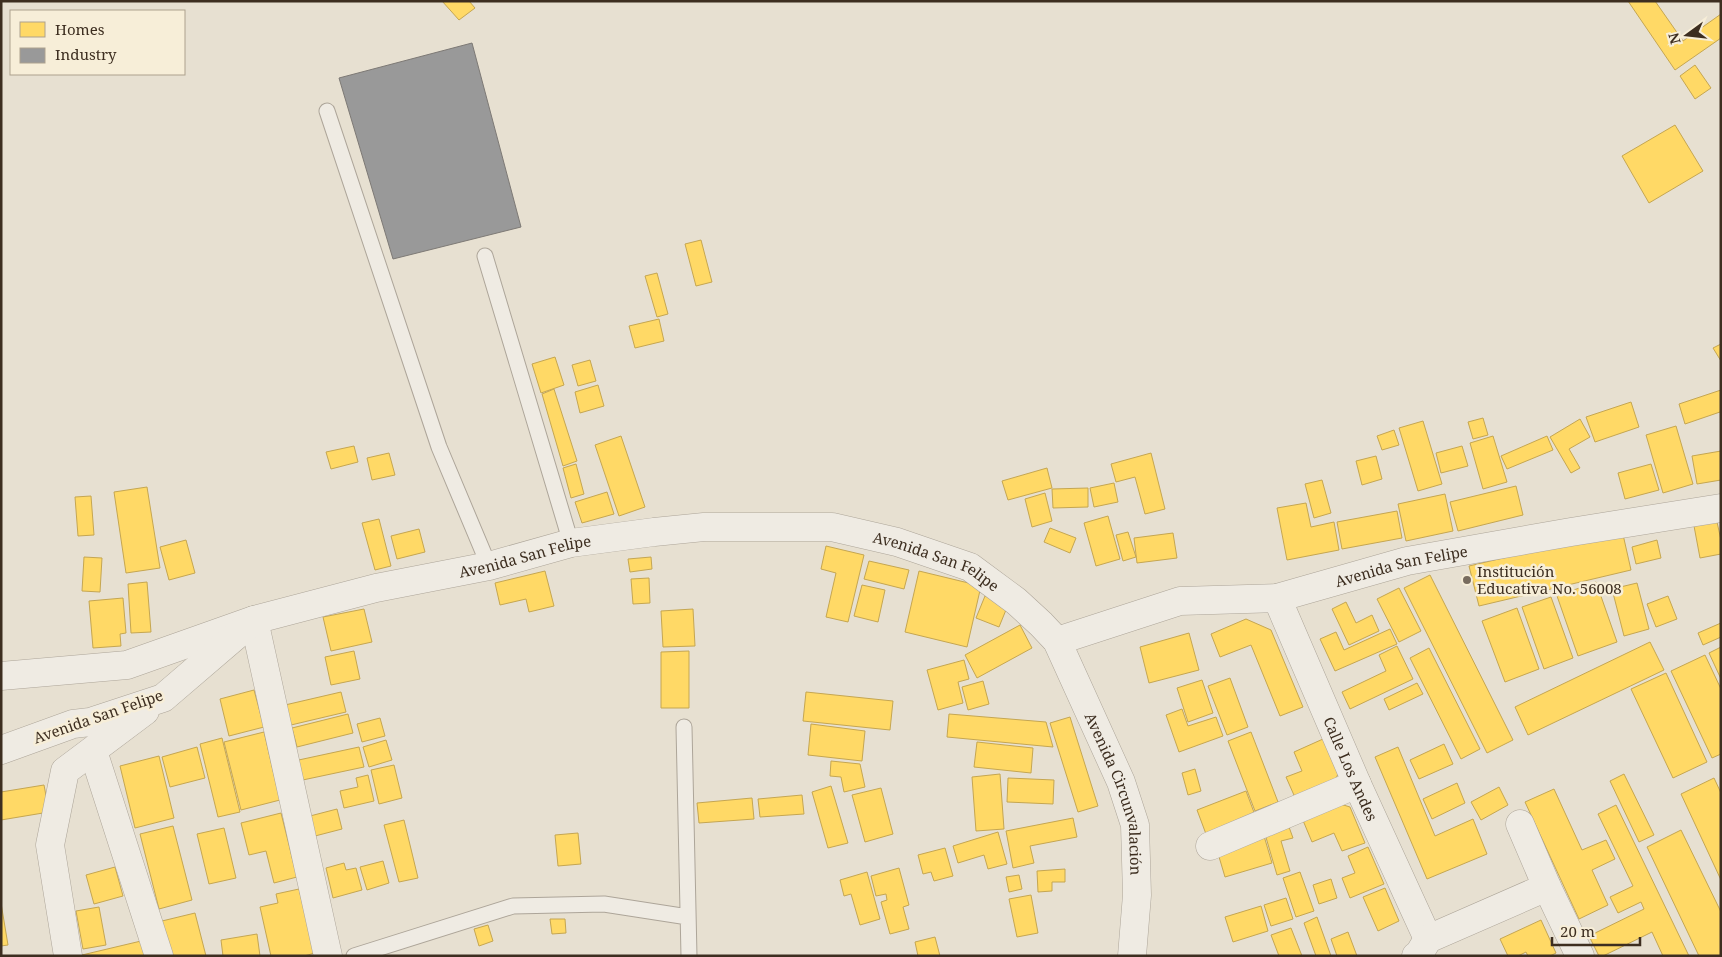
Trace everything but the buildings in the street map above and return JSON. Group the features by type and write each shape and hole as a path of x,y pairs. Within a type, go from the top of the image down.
{"street":[{"name":"Avenida San Felipe","path":"1,750 73,724 90,722 163,698 254,620 376,588 489,566 571,543 704,527 832,527 897,542 970,567 1016,601 1057,641 1180,601 1277,598 1407,561 1721,508"},
{"name":"Calle Los Andes","path":"1277,598 1357,784 1422,947"},
{"path":"1,676 127,664 254,620 328,956"},
{"name":"Avenida Circunvalación","path":"1057,641 1121,782 1134,825 1137,895 1132,956"},
{"path":"68,956 50,845 65,771 163,698"},
{"path":"94,751 159,956"},
{"path":"1210,846 1357,784"},
{"path":"1520,824 1580,956"},
{"path":"1422,947 1547,887"}],"lane":[{"path":"327,111 438,447 489,566"},
{"path":"485,256 571,543"},
{"path":"684,727 689,956"},
{"path":"354,956 513,906 604,904 688,917"}],"place":[{"name":"Institución Educativa No. 56008","path":"1467,580"}]}
